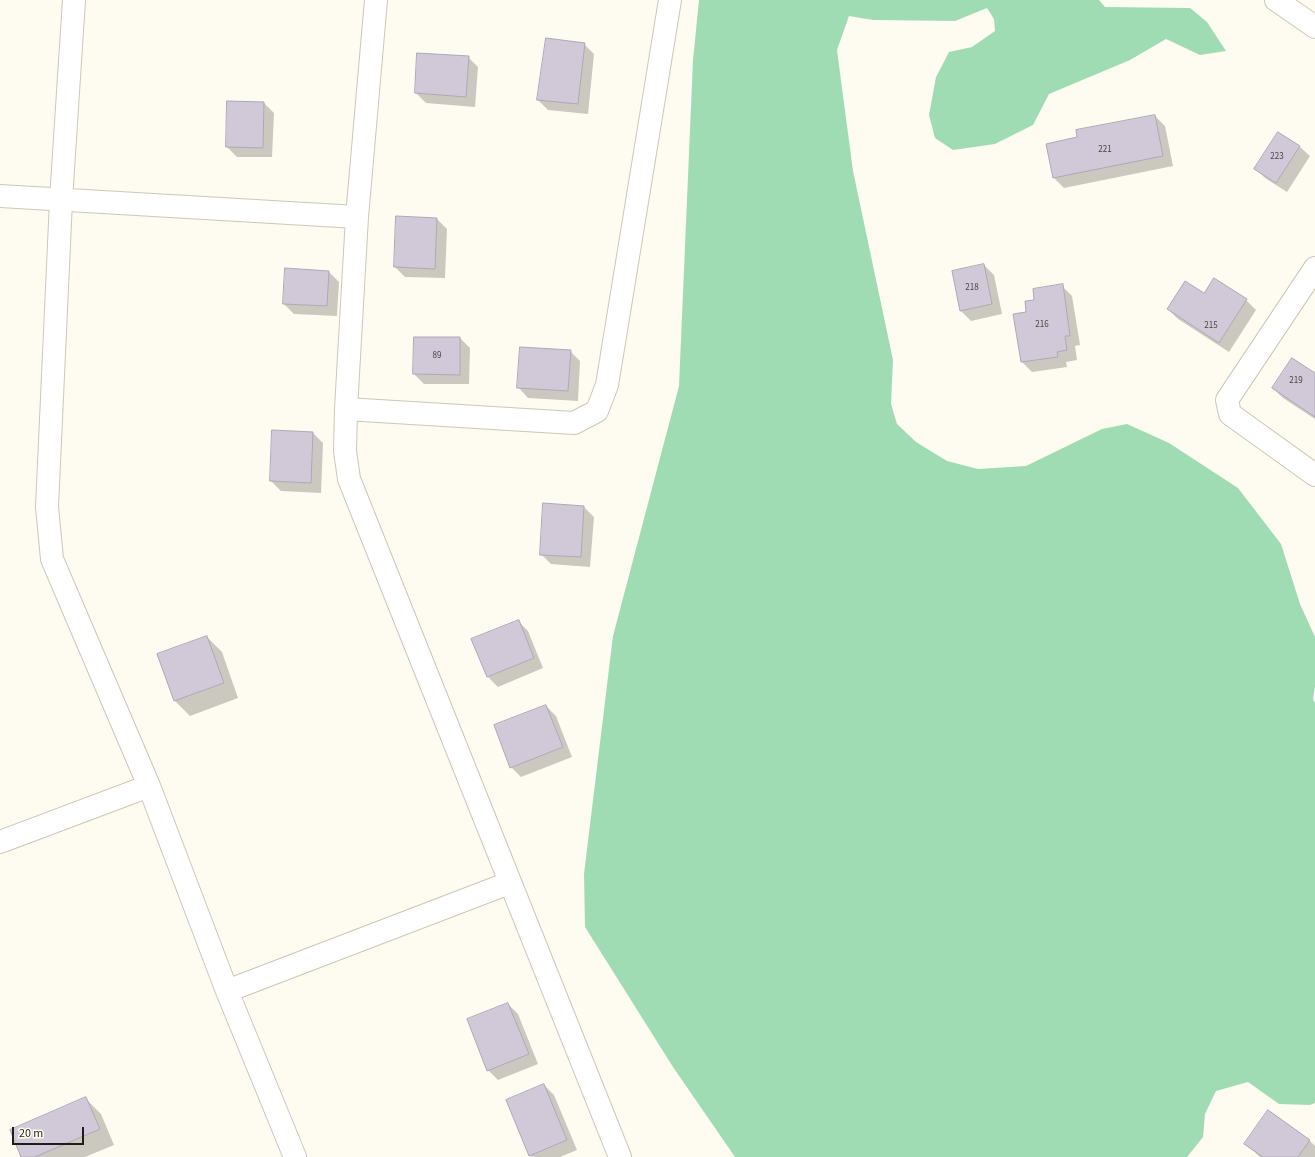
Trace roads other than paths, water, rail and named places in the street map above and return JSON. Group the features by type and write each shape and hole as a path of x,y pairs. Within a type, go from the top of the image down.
{"street":[{"path":"74,0 61,200 47,507 52,559 149,786 227,992 295,1157"},
{"path":"376,0 357,217 346,409 345,451 349,479 509,883 620,1157"},
{"path":"346,409 574,422 597,411 606,385 670,0"},
{"path":"1276,0 1315,27"},
{"path":"0,196 357,217"},
{"path":"1315,268 1227,400 1230,414 1315,475"},
{"path":"0,842 149,786"},
{"path":"227,992 509,883"}]}
